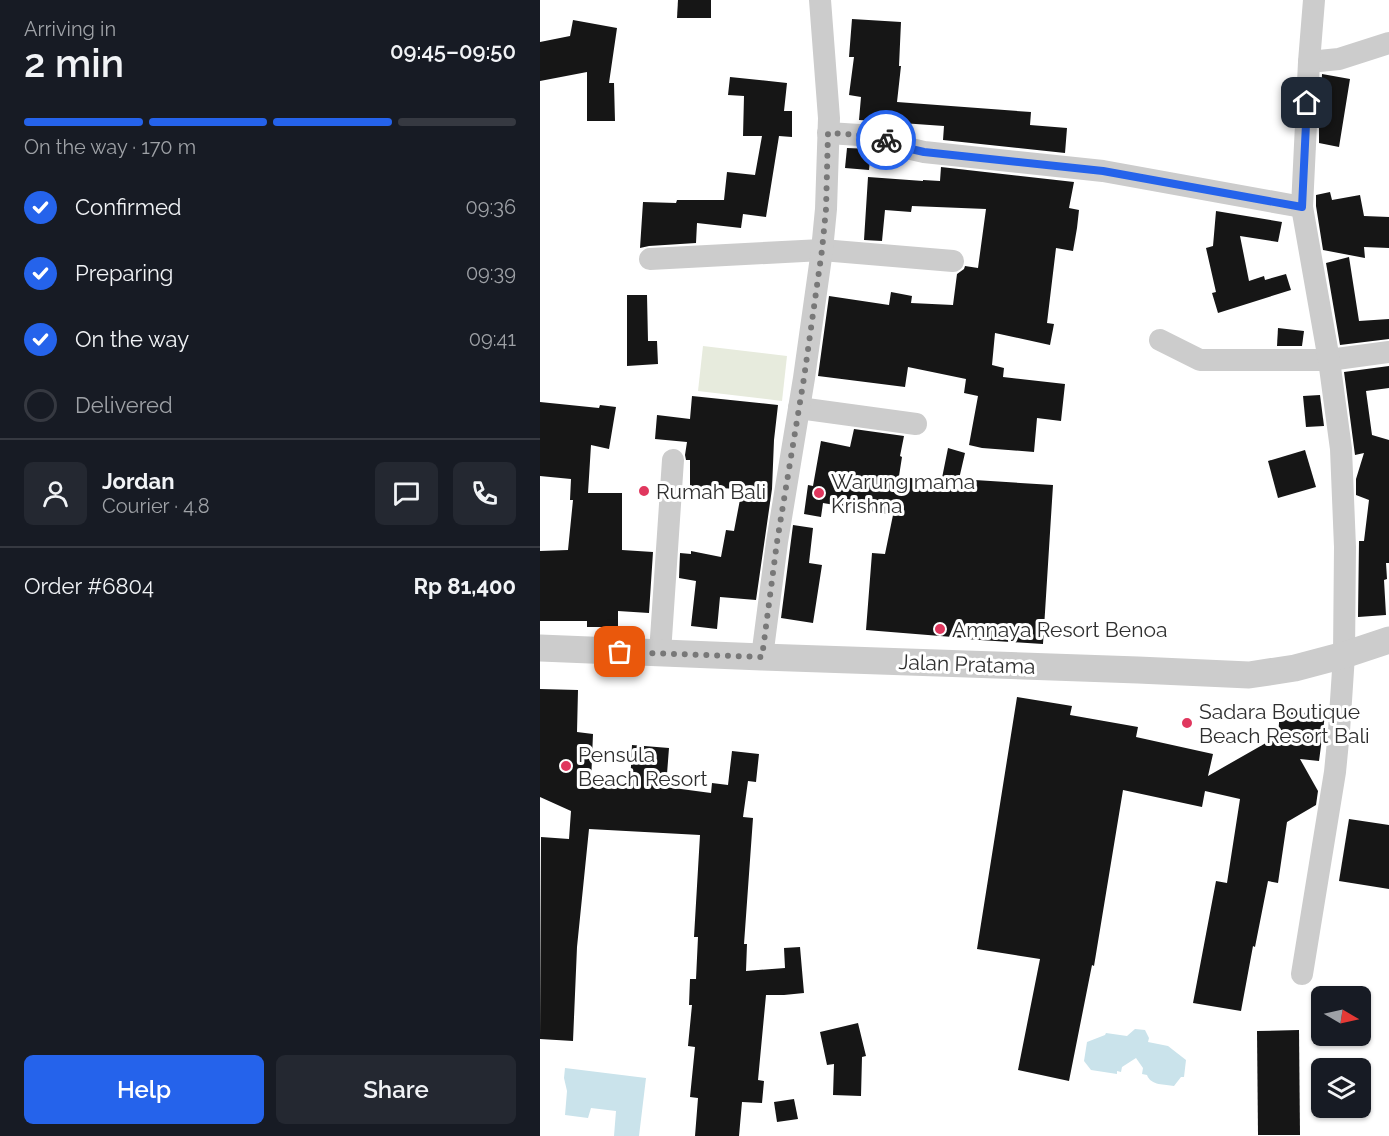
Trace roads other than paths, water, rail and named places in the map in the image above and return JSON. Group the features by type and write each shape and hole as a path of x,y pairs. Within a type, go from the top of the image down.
{"street":[{"path":"762,657 777,542 822,250 826,209 829,118 820,0"},
{"path":"1302,974 1335,772 1340,731 1344,655 1341,449 1329,360 1302,207 1314,0"},
{"path":"1309,62 1339,59 1389,44"},
{"path":"828,133 875,136 924,152 1103,171 1302,207"},
{"path":"650,260 822,250 953,261"},
{"path":"1160,340 1200,360 1329,360 1389,352"},
{"path":"799,408 916,424"},
{"path":"660,653 673,460"},
{"name":"Jalan Pratama","path":"540,648 1249,675 1295,668 1389,640"}],"water":[{"path":"1135,1029 1145,1030 1149,1038 1148,1042 1168,1046 1186,1060 1184,1077 1181,1077 1174,1086 1155,1083 1147,1075 1142,1074 1143,1068 1136,1058 1122,1067 1121,1072 1117,1071 1117,1074 1091,1070 1084,1061 1087,1042 1106,1033 1127,1036"},
{"path":"565,1068 646,1078 639,1136 614,1136 616,1111 591,1108 588,1118 565,1115 567,1091 564,1078"}],"place":[{"name":"Rumah Bali","path":"644,491"},
{"name":"Warung mama Krishna","path":"819,493"},
{"name":"Amnaya Resort Benoa","path":"940,629"},
{"name":"Sadara Boutique Beach Resort Bali","path":"1187,723"},
{"name":"Pensula Beach Resort","path":"566,766"}]}
